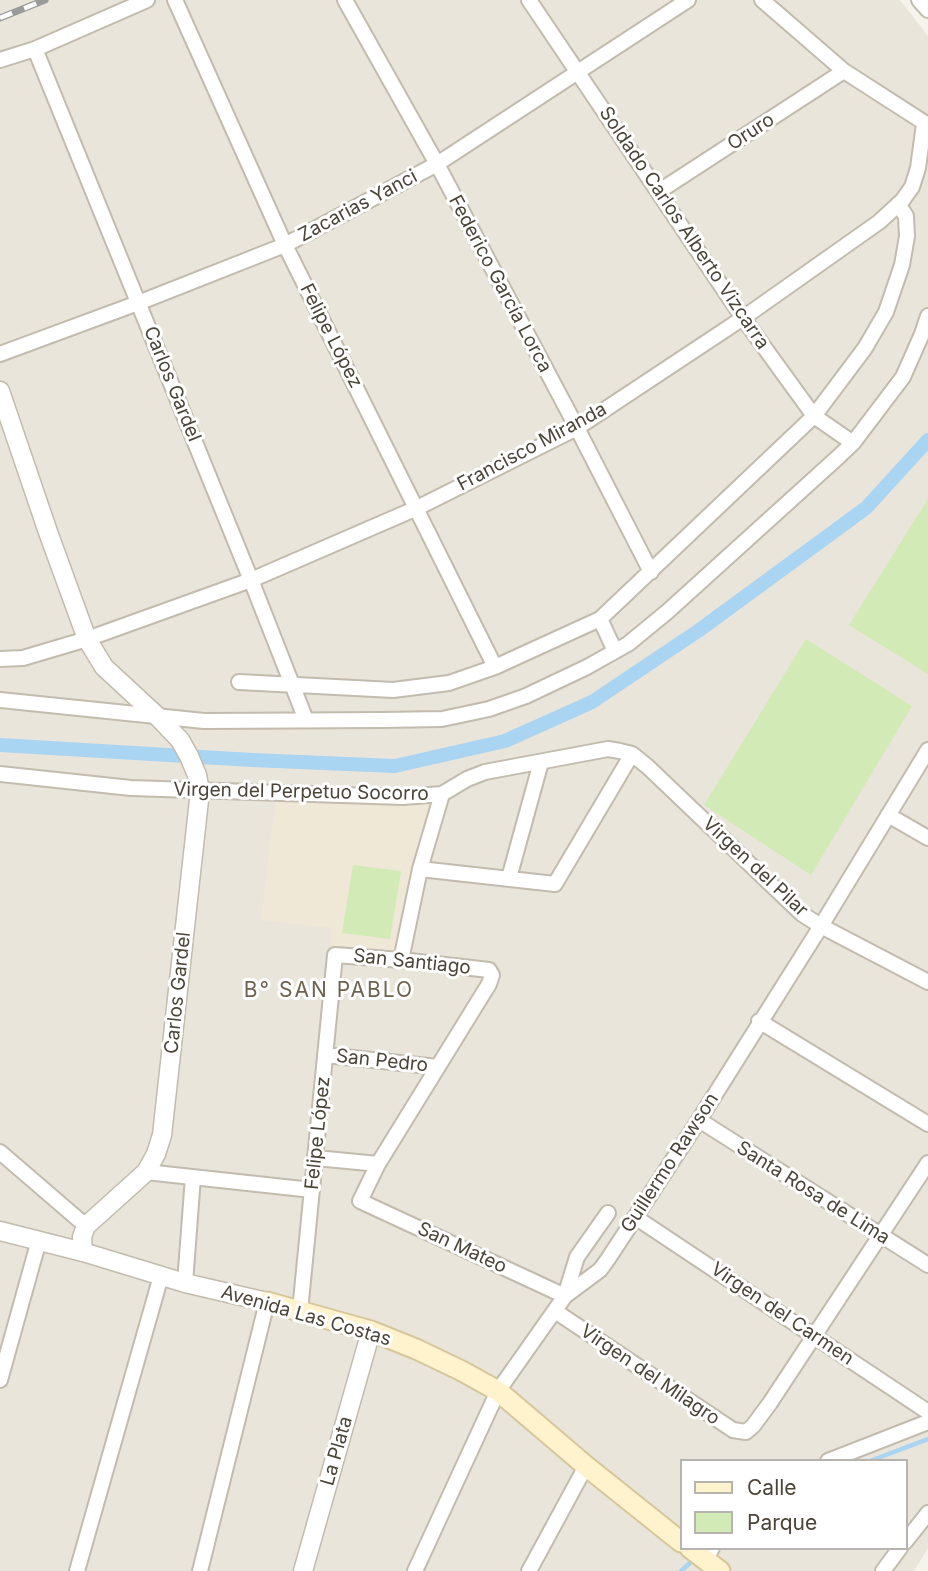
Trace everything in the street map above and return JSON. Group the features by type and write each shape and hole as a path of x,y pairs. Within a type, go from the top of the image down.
{"main road":[{"name":"Avenida Las Costas","path":"267,1302 371,1332 416,1349 498,1391 680,1541"},
{"path":"694,1550 713,1560"}],"street":[{"path":"0,60 35,49 147,0"},
{"name":"Felipe López","path":"175,0 285,245 495,667"},
{"name":"Federico García Lorca","path":"345,0 436,164 651,572"},
{"name":"Soldado Carlos Alberto Vizcarra","path":"530,0 743,318 814,416 853,443"},
{"name":"Zacarias Yanci","path":"0,354 285,245 436,164 688,0"},
{"path":"762,0 844,71 926,124"},
{"path":"919,0 928,10"},
{"name":"Carlos Gardel","path":"35,49 306,720"},
{"name":"Oruro","path":"658,192 844,71"},
{"name":"Francisco Miranda","path":"0,659 23,658 87,639 251,580 417,508 577,428 743,318 879,222 912,187 926,124"},
{"path":"239,682 393,690 450,683 495,667 600,619 814,416 865,348 886,312 901,265 907,236 906,216 898,204"},
{"path":"0,700 204,721 442,719 489,709 526,696 628,644 667,612 853,443 903,377 928,316"},
{"name":"Carlos Gardel","path":"0,391 87,639 104,667 180,740 197,775 200,791 162,1135 146,1172 86,1226"},
{"path":"600,619 615,651"},
{"name":"Virgen del Perpetuo Socorro","path":"0,774 131,788 403,797 442,794 485,772 608,749 632,754"},
{"name":"Guillermo Rawson","path":"415,1571 498,1391 565,1296 600,1270 699,1120 928,750"},
{"path":"420,869 555,884 632,754"},
{"name":"Virgen del Pilar","path":"632,754 802,914 928,982"},
{"path":"509,878 541,762"},
{"path":"401,960 420,869 442,794"},
{"path":"888,815 928,838"},
{"name":"Felipe López","path":"300,1311 335,955"},
{"name":"San Santiago","path":"335,955 489,970 492,975 489,984 438,1067"},
{"path":"759,1021 928,1124"},
{"name":"San Pedro","path":"325,1055 438,1067"},
{"path":"316,1158 378,1164 438,1067"},
{"name":"Santa Rosa de Lima","path":"699,1120 928,1265"},
{"path":"0,1152 86,1226 82,1237 83,1252"},
{"path":"815,1335 928,1163"},
{"name":"San Mateo","path":"378,1164 360,1201 565,1296"},
{"path":"146,1172 312,1190"},
{"path":"185,1283 193,1177"},
{"path":"565,1296 577,1257 608,1213"},
{"name":"Virgen del Carmen","path":"635,1217 928,1412"},
{"name":"Avenida Las Costas","path":"0,1231 83,1252 185,1283 267,1302"},
{"path":"0,1380 39,1240"},
{"path":"77,1571 161,1276"},
{"path":"200,1571 267,1302"},
{"name":"Virgen del Milagro","path":"555,1311 733,1430 746,1432 770,1403 815,1335"},
{"name":"La Plata","path":"303,1571 371,1332"},
{"path":"833,1459 928,1422"},
{"path":"529,1571 586,1466"},
{"path":"907,1539 928,1513"},
{"path":"883,1571 899,1550"}],"shaded area":[{"path":"0,0 900,0 928,36 928,1548 914,1571 0,1571"},
{"path":"276,796 435,797 399,956 330,952 331,928 261,920"}],"green space":[{"path":"928,499 928,674 849,625"},
{"path":"806,639 912,706 811,875 704,805"},
{"path":"353,865 401,871 390,939 342,933"}],"waterway":[{"path":"0,745 395,766 505,741 592,702 698,631 866,508 928,440"},
{"path":"875,1459 928,1439"},
{"path":"681,1571 691,1562"}],"railway":[{"path":"0,18 45,0"}],"district":[{"name":"B° SAN PABLO","path":"329,991"}]}
